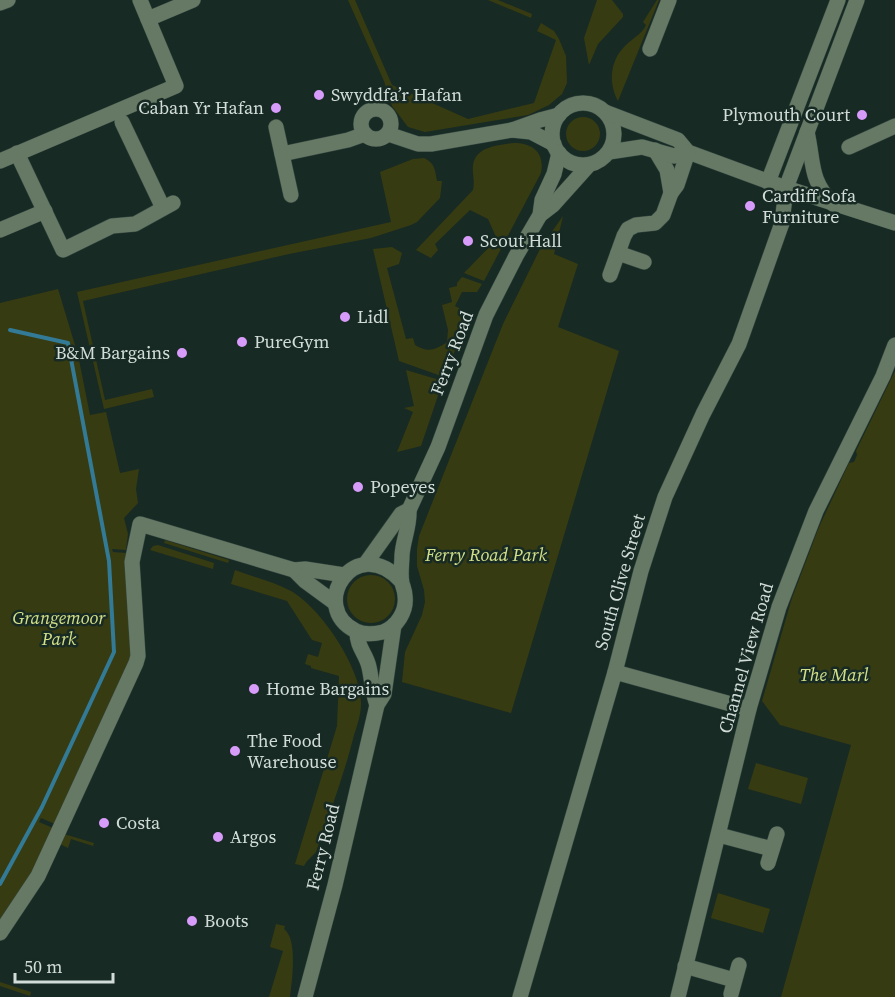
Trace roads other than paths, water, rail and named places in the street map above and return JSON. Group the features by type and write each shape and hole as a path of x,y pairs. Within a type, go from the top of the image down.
{"street":[{"path":"0,3 8,0"},
{"path":"0,160 176,87 140,0"},
{"path":"148,19 193,0"},
{"path":"650,49 669,0"},
{"path":"768,182 838,0"},
{"name":"South Clive Street","path":"520,997 615,672 640,571 665,497 703,414 739,344 782,223 786,188 857,0"},
{"name":"Ferry Road","path":"305,997 335,885 377,705 384,694 394,626 403,612 405,601 401,581 403,548 410,510 438,447 486,315 540,215 542,200 554,174 556,149 553,128 559,115 573,105 586,103 600,107 605,112 678,140 688,152 768,182 895,223"},
{"path":"375,109 385,112 389,117 391,127 388,134 374,139 365,134 361,125 367,112 375,109"},
{"path":"605,112 614,131 614,142 609,152"},
{"path":"388,134 418,144 431,144 512,130 559,115"},
{"path":"17,153 63,250 112,226 135,224 168,206 122,122"},
{"path":"276,126 291,195"},
{"path":"849,147 895,126"},
{"path":"512,130 531,132 556,149 571,163 588,166"},
{"path":"807,132 817,183 833,204"},
{"path":"282,154 348,140 365,134"},
{"name":"Ferry Road","path":"540,215 553,206 588,166 596,163 609,152 635,147 674,156 688,152"},
{"path":"655,150 667,170 671,193"},
{"path":"610,275 624,236 631,226 651,224 660,219 677,185 688,152"},
{"path":"0,230 45,211"},
{"path":"618,253 644,262"},
{"name":"Channel View Road","path":"678,997 749,709 779,608 806,535 883,376 895,345"},
{"name":"Ferry Road","path":"344,575 354,567 366,563 401,514 410,510"},
{"path":"0,933 38,876 136,663 138,656 132,562 140,524 294,570 305,569 344,575 336,591 335,603"},
{"path":"366,563 379,565 392,572 401,581"},
{"name":"Ferry Road","path":"294,570 335,603 339,615 357,632 357,642 369,666 372,692 377,705"},
{"path":"357,632 378,633 394,626"},
{"path":"615,672 749,709"},
{"path":"719,835 772,849"},
{"path":"685,966 733,987 739,965"}],"waterway":[{"path":"0,884 42,807 114,652 109,561 68,343 10,330"}],"place":[{"name":"Swyddfa’r Hafan","path":"319,95"},
{"name":"Caban Yr Hafan","path":"276,108"},
{"name":"Plymouth Court","path":"862,115"},
{"name":"Cardiff Sofa Furniture","path":"750,206"},
{"name":"Scout Hall","path":"468,241"},
{"name":"Lidl","path":"345,317"},
{"name":"PureGym","path":"242,342"},
{"name":"B&M Bargains","path":"182,353"},
{"name":"Popeyes","path":"358,487"},
{"name":"Home Bargains","path":"254,689"},
{"name":"The Food Warehouse","path":"235,751"},
{"name":"Costa","path":"104,823"},
{"name":"Argos","path":"218,837"},
{"name":"Boots","path":"192,921"}],"park label":[{"name":"Ferry Road Park","path":"486,555"},
{"name":"Grangemoor Park","path":"59,628"},
{"name":"The Marl","path":"834,675"}]}
